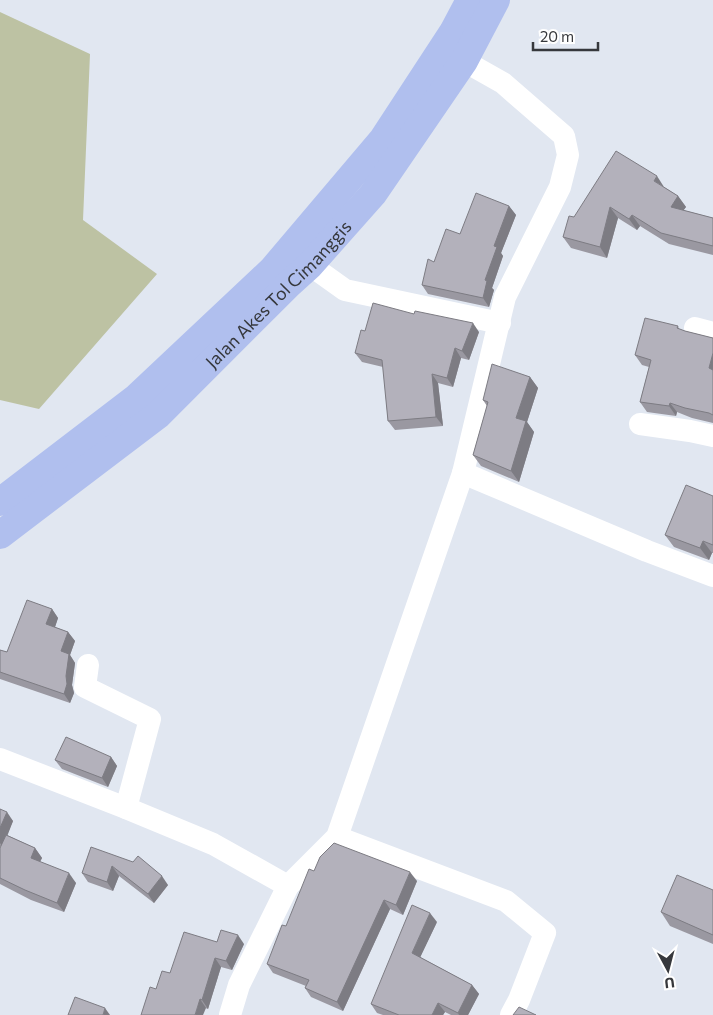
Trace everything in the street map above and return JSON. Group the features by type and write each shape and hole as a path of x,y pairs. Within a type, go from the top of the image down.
{"main road":[{"name":"Jalan Akes Tol Cimanggis","path":"0,534 158,415 280,277 383,140 453,32 470,0"},
{"name":"Jalan Akes Tol Cimanggis","path":"0,502 137,397 280,277 310,265 373,194 464,61 496,0"}],"street":[{"path":"230,1015 239,986 288,886 337,837 464,473 506,297 560,187 568,155 564,136 503,83 464,61"},
{"path":"310,265 345,290 500,323"},
{"path":"640,424 713,436"},
{"path":"464,473 647,551 713,576"},
{"path":"88,665 85,687 150,718 126,808"},
{"path":"0,759 213,844 288,886"},
{"path":"337,837 506,901 545,933 519,1000 511,1015"}],"green space":[{"path":"0,12 90,54 83,220 157,274 39,409 0,400"}],"building":[{"path":"616,151 657,176 654,181 678,196 671,207 713,218 713,246 661,233 632,215 629,219 610,207 600,247 563,237 569,216 574,217"},
{"path":"476,193 509,206 494,246 497,247 485,280 487,281 483,298 422,285 428,259 434,262 446,229 460,234"},
{"path":"373,303 414,314 415,311 473,323 462,351 455,348 447,378 432,374 436,417 388,421 382,360 355,353 361,330 365,331"},
{"path":"645,318 678,326 677,328 685,331 713,338 713,353 709,368 713,370 713,415 670,403 669,406 640,402 651,360 635,355"},
{"path":"492,364 530,377 516,418 526,421 511,471 473,455 488,402 483,400"},
{"path":"686,485 713,496 713,545 703,541 700,548 665,535"},
{"path":"27,600 52,609 46,624 68,632 61,651 69,654 66,676 67,684 64,694 0,672 0,650 7,652"},
{"path":"66,737 111,757 102,778 55,760"},
{"path":"0,809 7,812 0,828"},
{"path":"6,835 35,848 31,858 69,873 57,903 0,878 0,848"},
{"path":"334,843 410,872 396,905 384,900 337,1002 305,988 309,980 267,964 282,925 286,926 309,869 314,871 320,857"},
{"path":"91,847 133,862 138,856 162,876 148,894 112,866 107,882 82,873"},
{"path":"677,875 713,890 713,935 661,912"},
{"path":"412,905 430,913 412,953 472,985 458,1013 438,1003 432,1015 399,1015 371,1004"},
{"path":"221,930 238,935 226,961 215,958 202,1000 200,999 195,1015 141,1015 150,987 156,989 162,971 170,973 184,932 217,942"},
{"path":"75,997 105,1008 103,1015 68,1015"},
{"path":"519,1007 536,1015 513,1015"}]}
